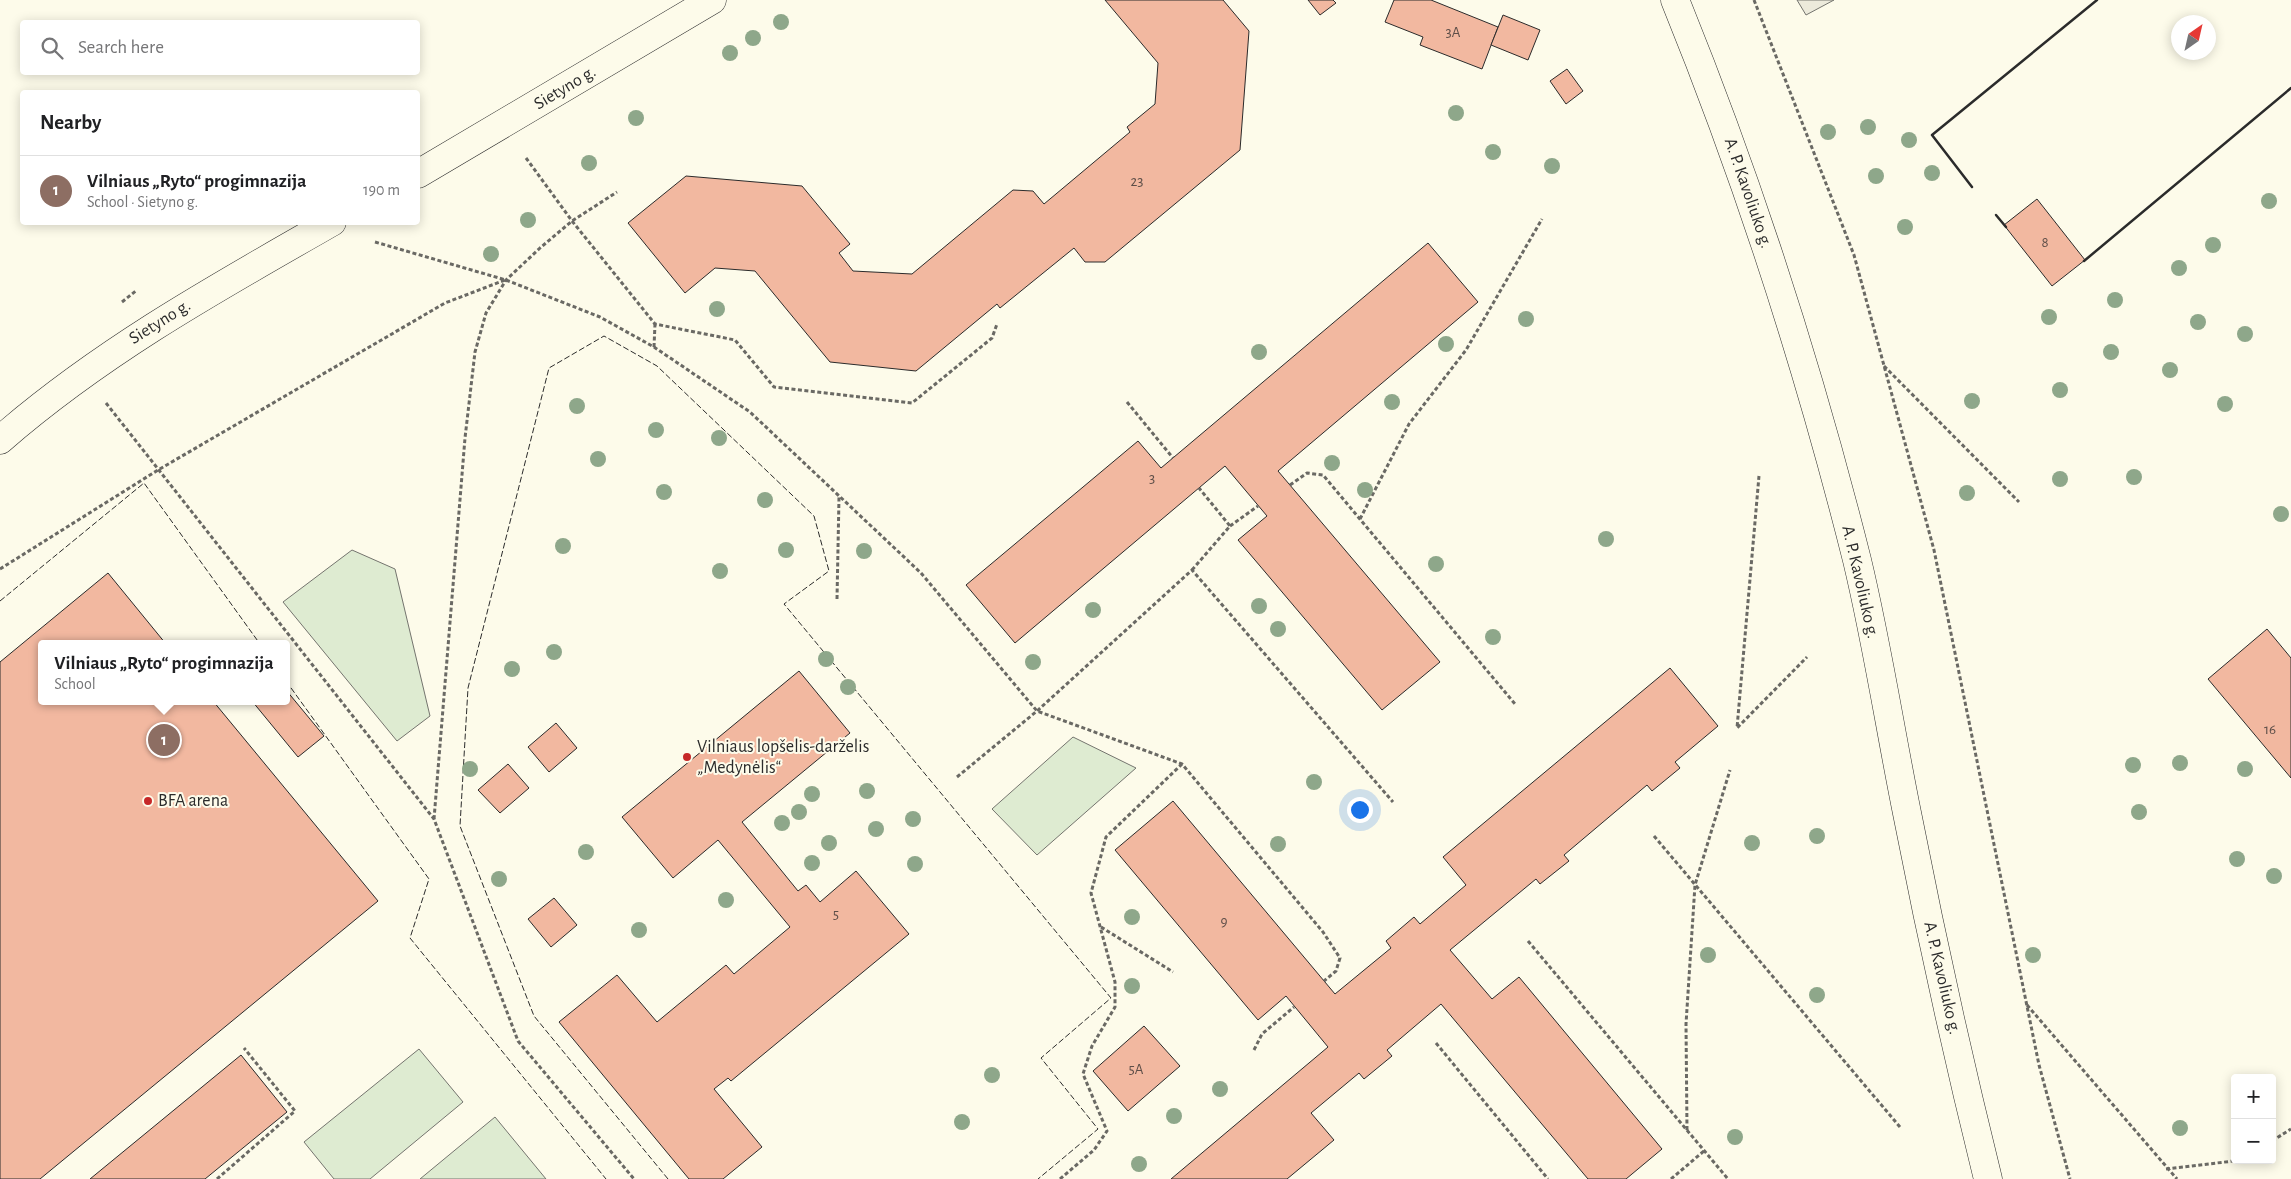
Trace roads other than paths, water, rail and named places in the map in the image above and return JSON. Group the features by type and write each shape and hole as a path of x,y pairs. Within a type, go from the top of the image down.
{"street":[{"name":"Sietyno g.","path":"420,173 712,0"},
{"name":"A. P. Kavoliuko g.","path":"1675,0 1718,106 1756,211 1809,381 1855,553 1921,882 1988,1179"},
{"name":"Sietyno g.","path":"0,440 84,372 186,306 327,225"}],"place":[{"name":"Vilniaus „Ryto“ progimnazija","path":"164,740"},
{"name":"Vilniaus lopšelis-darželis „Medynėlis“","path":"687,757"},
{"name":"BFA arena","path":"148,801"}]}
